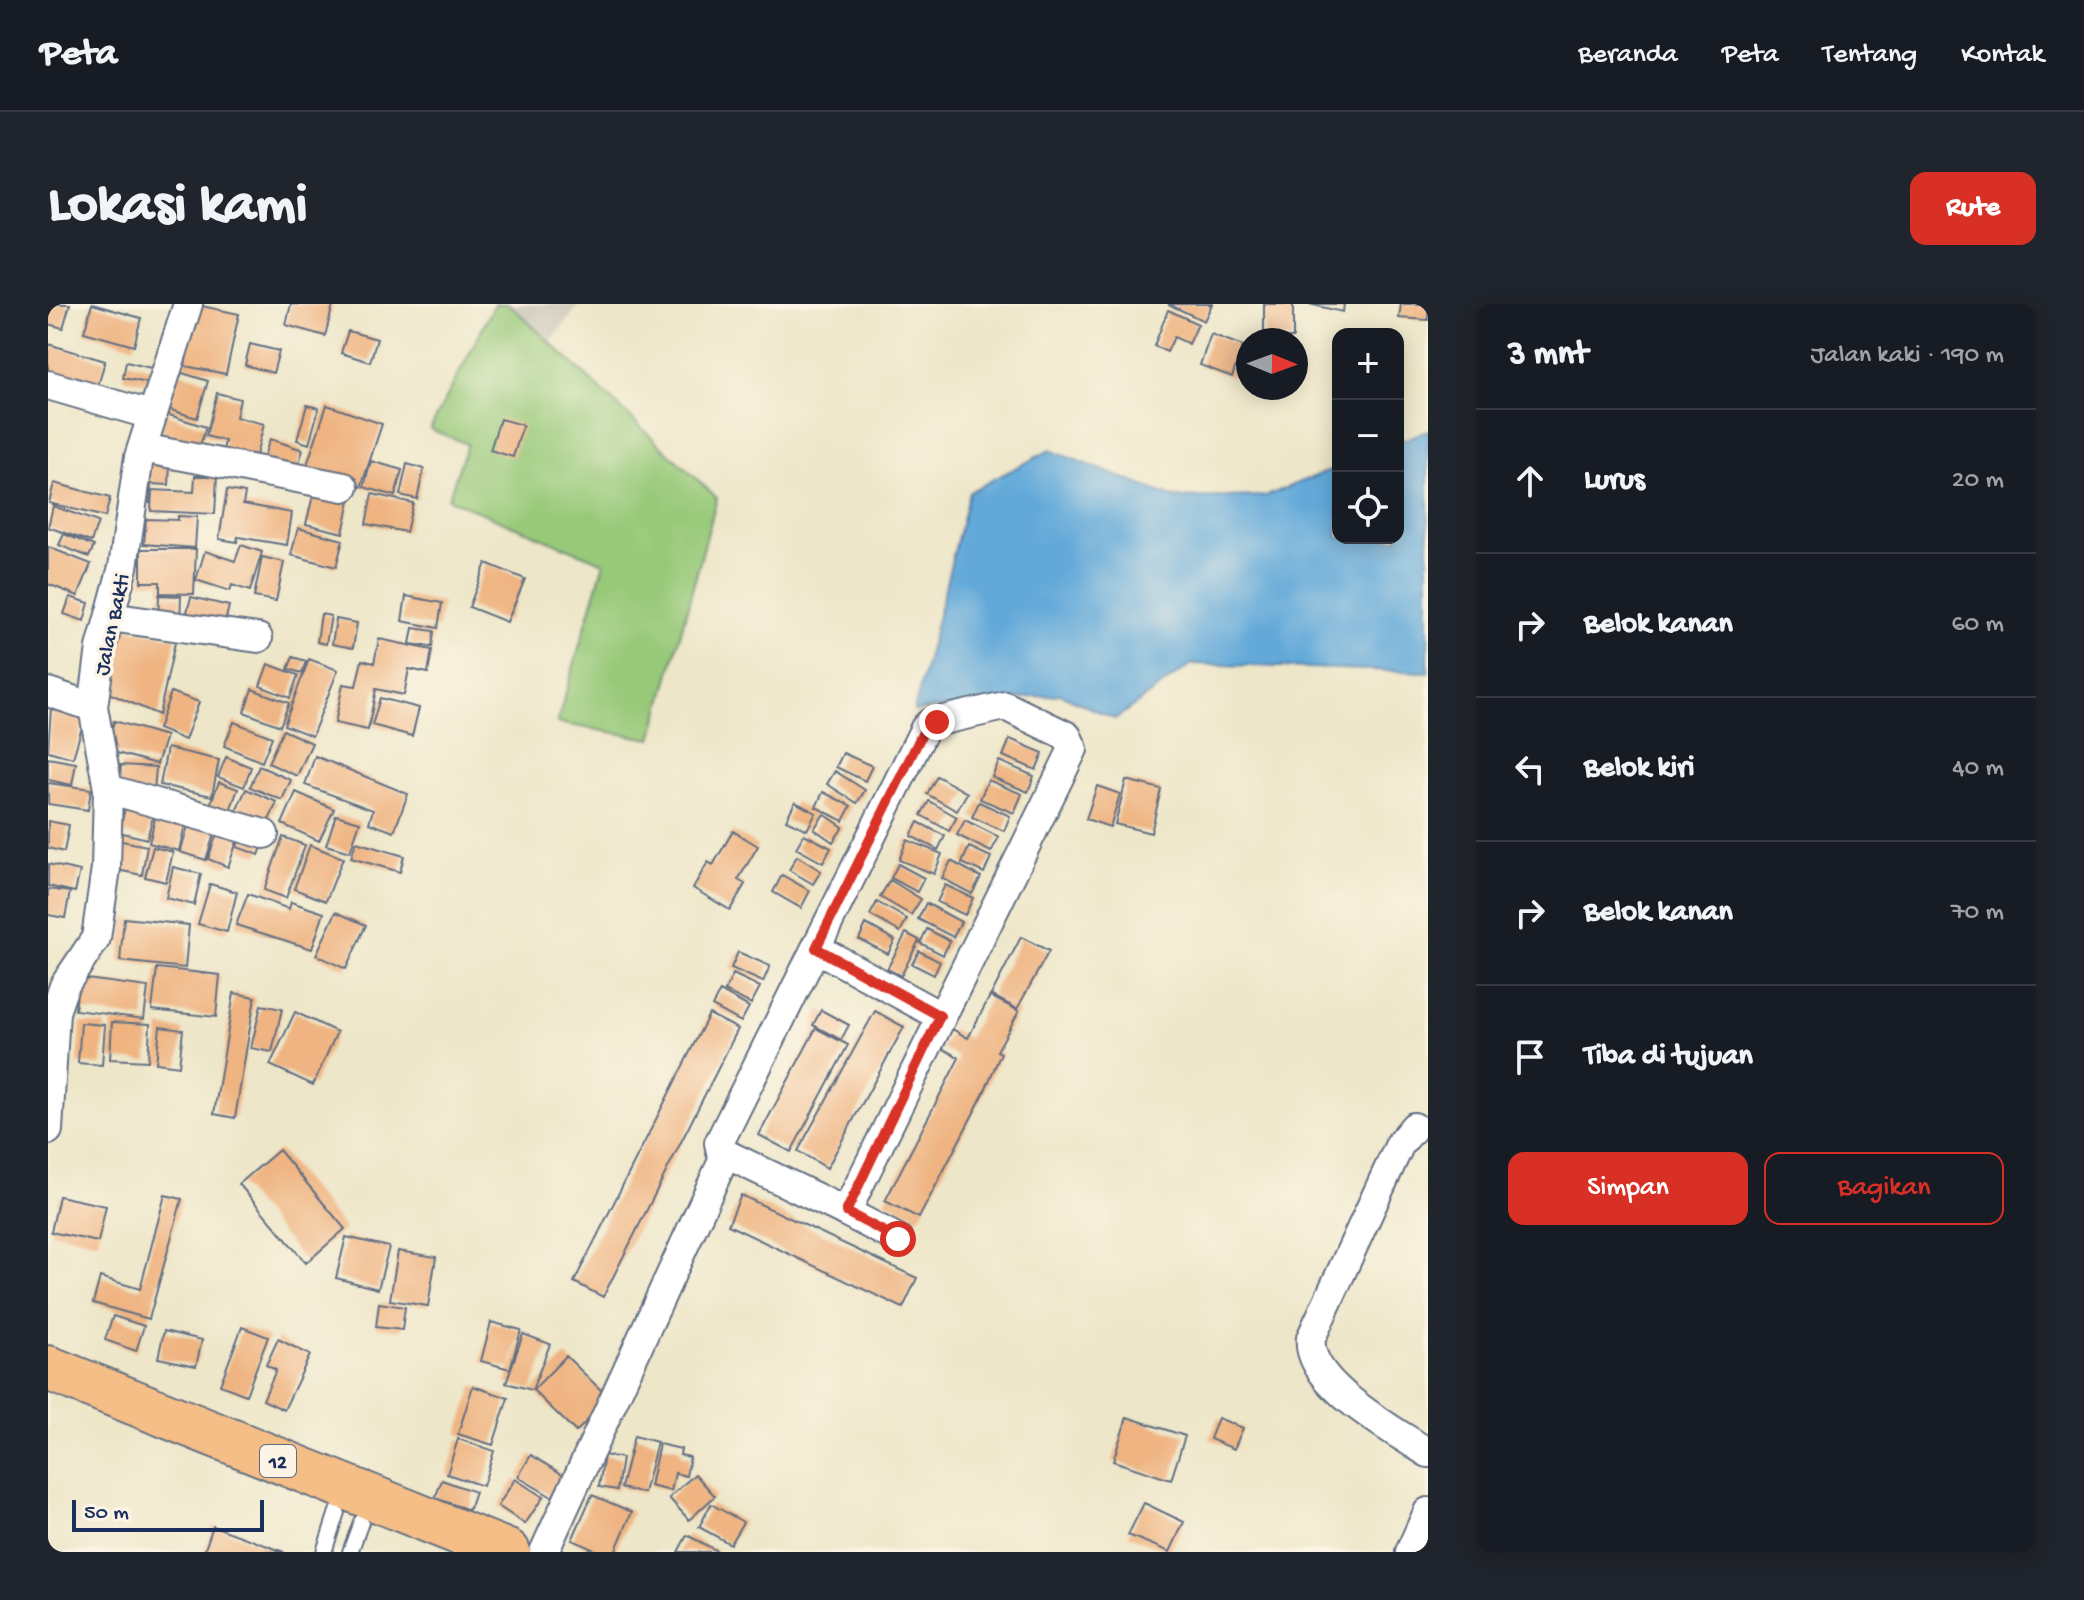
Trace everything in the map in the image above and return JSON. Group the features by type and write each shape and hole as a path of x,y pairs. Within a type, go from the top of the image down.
{"highway":[{"name":"12","path":"48,1368 346,1524 508,1552"},
{"name":"12","path":"48,1393 346,1524 437,1552"}],"street":[{"name":"Jalan Bakti","path":"48,1130 55,1012 64,986 96,938 101,917 108,789 93,707 101,648 123,567 142,448 188,304"},
{"path":"48,385 151,415"},
{"path":"142,448 344,487"},
{"path":"110,617 258,638"},
{"path":"48,692 93,707"},
{"path":"846,1212 1073,749 1067,736 1005,706 930,723 719,1143 721,1152 898,1239"},
{"path":"108,789 264,834"},
{"path":"816,948 940,1016"},
{"path":"1414,1127 1400,1144 1311,1338 1309,1353 1316,1367 1348,1398 1428,1453"},
{"path":"544,1552 726,1154"},
{"path":"1410,1552 1428,1512"}],"shaded area":[{"path":"509,304 580,304 551,341"}],"green space":[{"path":"495,304 509,304 717,498 652,739 557,723 604,563 448,499 467,444 430,429"}],"water":[{"path":"1428,430 1428,672 1192,664 1115,719 1060,694 914,711 969,492 1050,450 1175,498 1266,496 1332,469 1332,544 1404,544 1404,440"}],"building":[{"path":"48,304 70,304 63,328 48,324"},
{"path":"92,304 141,318 134,346 84,332"},
{"path":"291,304 333,305 325,336 286,325"},
{"path":"1168,304 1212,304 1204,321"},
{"path":"1264,304 1293,304 1293,328 1264,328"},
{"path":"1309,304 1344,304 1343,312"},
{"path":"1401,304 1428,304 1428,320 1399,318"},
{"path":"197,305 239,314 226,374 185,366"},
{"path":"1168,310 1198,324 1189,344 1174,337 1167,352 1154,346"},
{"path":"348,331 377,339 370,362 341,353"},
{"path":"1211,334 1236,343 1236,366 1232,377 1200,365"},
{"path":"48,344 105,361 97,390 48,376"},
{"path":"250,344 279,351 273,373 245,365"},
{"path":"126,362 155,369 152,384 123,378"},
{"path":"179,372 208,381 197,418 168,409"},
{"path":"217,393 240,399 236,417 264,424 254,463 222,455 225,441 206,436"},
{"path":"307,405 319,408 309,444 297,440"},
{"path":"327,405 382,424 361,487 306,468"},
{"path":"166,414 206,427 198,451 158,439"},
{"path":"500,419 523,425 513,457 490,450"},
{"path":"270,439 303,450 296,473 262,462"},
{"path":"144,460 170,462 169,485 151,484 150,503 138,502"},
{"path":"371,461 402,470 395,496 364,487"},
{"path":"407,464 424,469 417,499 400,495"},
{"path":"195,476 217,476 215,514 151,511 152,490 194,492"},
{"path":"54,483 110,498 105,517 49,503"},
{"path":"315,488 351,496 343,533 306,524"},
{"path":"227,490 245,493 243,504 292,513 287,545 238,537 237,542 219,539"},
{"path":"372,494 413,503 406,532 366,524"},
{"path":"53,506 98,522 91,542 48,527"},
{"path":"178,516 197,517 195,548 144,544 146,519 178,520"},
{"path":"298,528 343,540 336,567 291,555"},
{"path":"64,534 94,546 89,557 59,545"},
{"path":"241,545 262,552 250,591 232,585 230,591 196,580 205,551 235,561"},
{"path":"48,547 91,564 78,596 48,584"},
{"path":"141,549 196,549 194,594 160,593 160,582 141,582"},
{"path":"262,557 284,562 276,601 254,597"},
{"path":"486,563 525,579 507,622 469,607"},
{"path":"159,595 181,596 180,624 158,624"},
{"path":"406,596 442,603 438,628 402,621"},
{"path":"70,597 89,603 84,621 64,614"},
{"path":"191,597 229,606 224,626 186,616"},
{"path":"321,614 331,616 326,644 317,642"},
{"path":"336,619 357,623 353,648 332,644"},
{"path":"109,625 176,638 159,715 97,688"},
{"path":"413,628 434,631 432,647 410,644"},
{"path":"379,639 432,650 428,673 409,669 404,695 376,689 368,730 335,723 343,684 356,686 362,660 374,663"},
{"path":"293,657 306,661 302,673 288,669"},
{"path":"309,659 338,670 312,736 284,725"},
{"path":"268,664 298,675 290,698 260,686"},
{"path":"252,689 289,703 280,726 244,712"},
{"path":"171,692 199,702 185,740 158,729"},
{"path":"380,698 419,708 412,736 372,725"},
{"path":"51,708 85,717 73,758 48,751"},
{"path":"114,721 166,736 157,764 106,750"},
{"path":"234,722 272,737 262,762 224,746"},
{"path":"283,730 312,743 297,776 268,763"},
{"path":"1010,739 1043,753 1036,770 1003,756"},
{"path":"167,748 219,760 212,796 160,785"},
{"path":"843,753 872,766 865,781 836,767"},
{"path":"315,756 408,794 394,832 369,823 373,810 305,785"},
{"path":"226,757 251,767 244,787 218,777"},
{"path":"48,758 76,763 72,785 48,780"},
{"path":"999,761 1034,776 1028,792 992,777"},
{"path":"121,765 156,767 154,792 119,790"},
{"path":"259,766 291,780 282,800 250,787"},
{"path":"835,771 865,790 857,803 827,784"},
{"path":"937,776 967,793 957,811 927,794"},
{"path":"988,780 1022,794 1014,813 980,799"},
{"path":"1126,780 1161,789 1151,833 1115,824"},
{"path":"219,782 238,789 226,821 207,813"},
{"path":"48,783 91,789 88,810 48,804"},
{"path":"1097,786 1120,794 1110,827 1086,819"},
{"path":"246,789 277,802 264,832 233,818"},
{"path":"296,792 334,809 319,841 282,824"},
{"path":"823,792 851,806 843,821 816,807"},
{"path":"127,801 155,808 147,839 119,832"},
{"path":"929,801 957,817 949,831 921,815"},
{"path":"795,802 816,813 807,830 786,820"},
{"path":"979,802 1010,816 1004,831 972,817"},
{"path":"157,810 187,816 179,851 149,843"},
{"path":"824,814 843,827 833,842 814,829"},
{"path":"336,815 360,822 350,852 326,845"},
{"path":"965,820 999,837 991,852 957,835"},
{"path":"48,821 69,825 64,852 48,848"},
{"path":"918,822 945,836 938,850 911,836"},
{"path":"189,823 215,831 206,860 180,852"},
{"path":"219,828 239,836 228,867 208,859"},
{"path":"733,831 758,846 738,880 745,884 730,910 693,888 708,862 713,865"},
{"path":"241,833 264,842 259,855 237,847"},
{"path":"804,834 831,848 823,863 796,848"},
{"path":"283,837 305,845 286,898 264,890"},
{"path":"117,840 147,846 142,875 112,869"},
{"path":"907,840 942,854 934,874 899,860"},
{"path":"356,842 404,856 400,872 351,858"},
{"path":"310,845 343,858 326,901 294,889"},
{"path":"153,847 173,852 166,882 145,877"},
{"path":"969,847 991,857 984,873 962,863"},
{"path":"797,856 821,871 813,884 789,870"},
{"path":"951,861 981,877 972,894 942,878"},
{"path":"48,864 80,871 75,892 48,886"},
{"path":"898,864 924,878 917,892 891,878"},
{"path":"173,867 201,874 194,905 166,898"},
{"path":"782,875 810,891 801,908 773,892"},
{"path":"890,880 921,899 911,915 880,897"},
{"path":"210,884 237,892 227,932 198,924"},
{"path":"945,885 973,898 965,915 937,902"},
{"path":"48,889 70,892 65,918 48,915"},
{"path":"248,894 289,909 291,902 324,913 312,949 236,925"},
{"path":"877,902 907,919 900,932 870,915"},
{"path":"926,903 961,922 953,937 918,919"},
{"path":"336,912 366,925 346,969 316,955"},
{"path":"124,918 189,925 185,968 120,961"},
{"path":"866,924 895,940 888,954 859,939"},
{"path":"927,929 950,941 943,955 920,943"},
{"path":"906,933 919,940 901,976 887,969"},
{"path":"1021,937 1049,951 1017,1009 991,995"},
{"path":"919,951 940,962 934,975 912,964"},
{"path":"738,952 770,966 763,982 731,968"},
{"path":"157,968 220,975 216,1017 152,1010"},
{"path":"733,974 760,987 751,1004 725,991"},
{"path":"79,978 148,987 144,1019 75,1010"},
{"path":"720,991 749,1007 741,1022 712,1006"},
{"path":"234,993 255,997 235,1118 214,1114"},
{"path":"990,996 1019,1011 997,1051 1001,1053 983,1095 919,1218 885,1201 959,1058 942,1048 952,1029 968,1038"},
{"path":"261,1005 282,1009 272,1052 251,1048"},
{"path":"821,1010 849,1025 841,1040 813,1025"},
{"path":"875,1011 904,1027 827,1168 798,1151"},
{"path":"295,1012 337,1032 313,1085 270,1065"},
{"path":"709,1014 738,1029 603,1297 574,1282"},
{"path":"112,1022 150,1024 148,1061 110,1059"},
{"path":"81,1023 105,1025 102,1065 78,1063"},
{"path":"160,1027 183,1030 179,1066 156,1063"},
{"path":"816,1028 848,1045 791,1152 759,1135"},
{"path":"279,1150 345,1229 306,1263 239,1184"},
{"path":"165,1195 182,1199 149,1319 93,1303 100,1277 140,1289"},
{"path":"741,1195 917,1278 903,1308 728,1225"},
{"path":"59,1196 106,1206 98,1242 51,1232"},
{"path":"346,1237 389,1247 378,1289 336,1278"},
{"path":"398,1251 436,1257 428,1306 390,1300"},
{"path":"379,1303 405,1307 402,1330 376,1327"},
{"path":"113,1316 144,1326 136,1351 105,1340"},
{"path":"491,1322 521,1330 510,1369 481,1361"},
{"path":"242,1327 268,1337 246,1395 220,1385"},
{"path":"164,1331 202,1340 196,1366 158,1358"},
{"path":"523,1334 550,1344 532,1390 506,1383"},
{"path":"278,1339 310,1355 284,1410 263,1400 276,1370 266,1365"},
{"path":"566,1356 609,1398 576,1432 533,1390"},
{"path":"473,1386 508,1398 493,1445 458,1434"},
{"path":"1127,1417 1185,1436 1171,1480 1113,1461"},
{"path":"1218,1418 1243,1428 1234,1449 1210,1439"},
{"path":"634,1436 657,1442 644,1493 621,1488"},
{"path":"458,1439 494,1451 483,1486 447,1474"},
{"path":"659,1444 681,1449 680,1455 690,1457 686,1476 675,1473 671,1491 650,1486"},
{"path":"531,1455 565,1476 552,1497 518,1477"},
{"path":"604,1455 622,1458 617,1490 599,1487"},
{"path":"695,1474 715,1496 689,1520 669,1498"},
{"path":"515,1479 543,1497 525,1524 498,1506"},
{"path":"442,1480 475,1492 469,1510 435,1498"},
{"path":"592,1495 632,1512 615,1552 599,1552 572,1540"},
{"path":"1144,1503 1184,1522 1170,1552 1128,1535"},
{"path":"711,1504 743,1522 730,1544 699,1527"},
{"path":"213,1526 284,1552 204,1552"},
{"path":"687,1535 719,1552 678,1552"}],"route":[{"path":"898,1239 846,1212 940,1016 816,948 925,728 937,722"}]}
